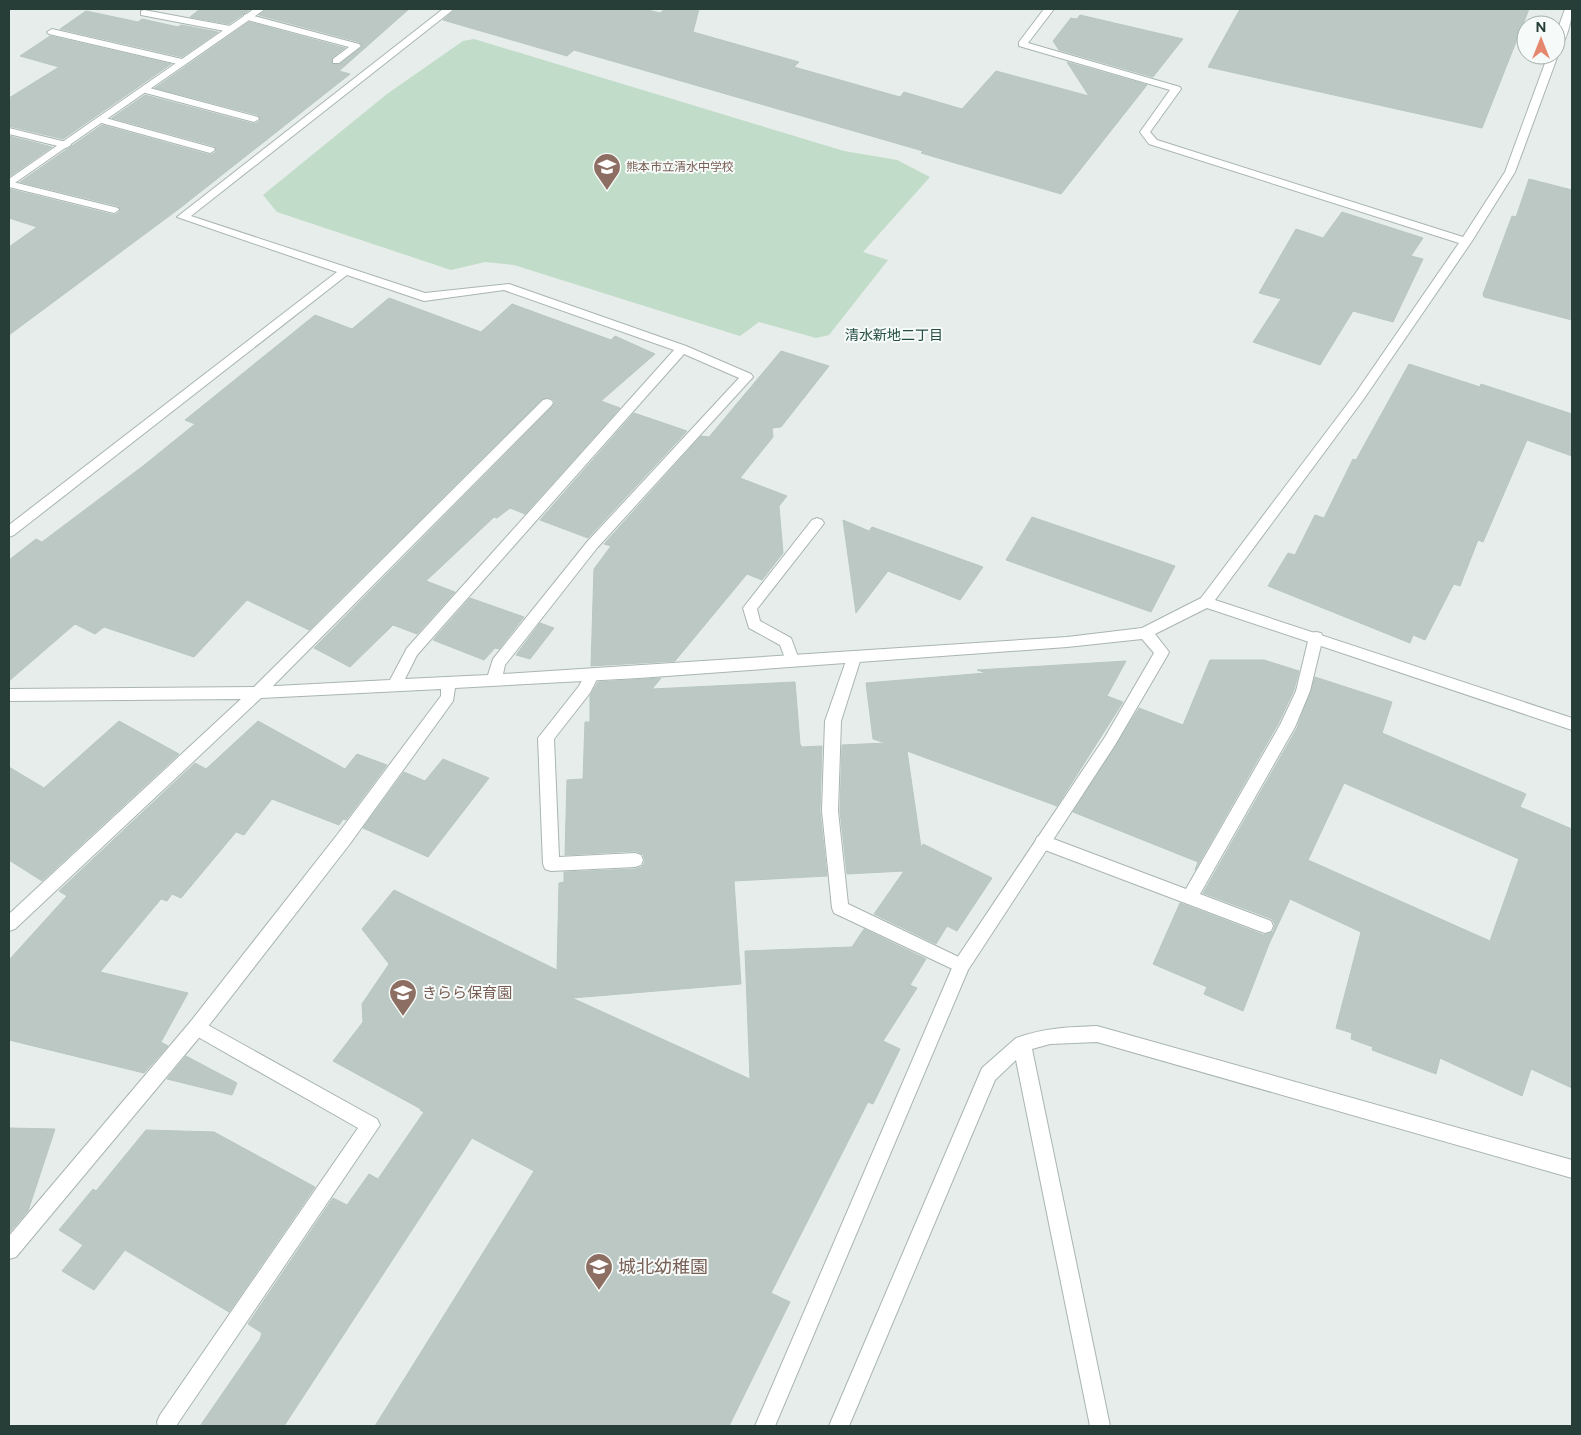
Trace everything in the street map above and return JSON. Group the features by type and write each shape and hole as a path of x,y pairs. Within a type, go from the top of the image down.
{"street":[{"path":"9,184 260,9"},
{"path":"449,9 183,217 424,297 505,286 682,349 747,376 592,545 498,663 495,679"},
{"path":"1049,9 1022,44 1176,89 1145,132 1153,142 1466,241"},
{"path":"144,13 230,29"},
{"path":"247,17 356,46 336,61"},
{"path":"52,32 182,62"},
{"path":"9,695 257,693 395,684 592,675 1067,642 1145,633 1206,602 1359,397 1466,241 1510,172 1549,65"},
{"path":"146,90 254,119"},
{"path":"102,120 210,150"},
{"path":"9,131 66,145"},
{"path":"9,184 114,210"},
{"path":"9,532 344,272"},
{"path":"395,684 412,652 682,349"},
{"path":"9,924 257,693 546,403"},
{"path":"793,662 786,642 754,624 750,608 816,523"},
{"path":"1206,602 1316,637 1572,724"},
{"path":"765,1426 961,966 1110,741 1162,652 1145,633"},
{"path":"1190,896 1287,727 1303,691 1316,637"},
{"path":"854,658 833,721 830,811 840,908 961,966"},
{"path":"592,675 585,689 546,738 551,864 635,860"},
{"path":"9,1250 197,1027 343,840 448,697 448,682"},
{"path":"1043,842 1190,896 1265,926"},
{"path":"167,1422 371,1125 197,1027"},
{"path":"839,1426 988,1074 1022,1044 1050,1036 1098,1034 1572,1168"},
{"path":"1022,1044 1100,1426"}],"green space":[{"path":"474,39 844,151 897,160 930,177 863,252 888,260 829,335 816,338 759,322 740,336 514,265 485,262 451,270 277,212 263,195 387,94 463,41"}],"building":[{"path":"200,9 251,9 229,24 190,17"},
{"path":"267,9 409,9 339,71 350,74 180,208 9,335 9,247 37,227 9,218 9,189 114,215 120,212 118,206 20,182 102,125 210,155 216,152 214,146 112,118 145,95 254,124 260,121 258,115 155,88 249,22 345,48 332,58 333,65 340,64 363,46 359,42 259,15"},
{"path":"456,9 644,9 660,13 665,9 699,9 693,32 799,62 794,67 900,97 904,92 962,109 996,71 1089,96 1067,62 1147,85 1061,194 921,153 923,151 574,50 567,56 443,20"},
{"path":"1240,9 1529,9 1527,15 1516,15 1516,42 1482,128 1208,67"},
{"path":"86,11 138,22 142,19 178,27 181,25 218,32 182,57 60,29"},
{"path":"1080,15 1183,39 1153,77 1059,50 1053,41 1071,18 1077,19"},
{"path":"50,36 171,64 63,139 9,126 9,98 59,67 20,56"},
{"path":"9,136 52,147 9,177"},
{"path":"1529,179 1572,190 1572,320 1484,297 1483,294 1512,216 1516,217"},
{"path":"1342,212 1423,238 1411,256 1423,259 1393,322 1353,311 1320,365 1253,342 1281,299 1259,293 1296,229 1323,238"},
{"path":"389,298 481,332 512,304 611,340 615,336 655,354 601,401 620,408 525,514 510,508 497,518 494,517 426,581 455,592 417,634 393,625 350,667 314,648 552,407 555,402 551,398 542,399 309,630 247,600 194,657 104,627 95,634 75,624 9,681 9,560 36,539 42,542 143,466 195,424 185,420 315,315 352,329"},
{"path":"781,351 829,366 781,427 772,428 773,437 740,478 787,496 779,506 783,553 762,580 747,574 675,661 591,666 594,569 611,546 604,544 701,436 709,437"},
{"path":"1409,364 1480,387 1481,384 1572,414 1572,456 1527,440 1483,542 1478,540 1460,586 1454,584 1425,640 1413,635 1410,643 1268,586 1288,553 1295,555 1315,515 1324,518 1353,459 1356,460"},
{"path":"634,413 687,431 588,538 540,520"},
{"path":"1032,517 1175,566 1151,612 1006,560"},
{"path":"843,520 869,531 872,527 983,567 960,600 888,571 856,613"},
{"path":"470,598 524,617 499,649 495,648 484,660 433,640"},
{"path":"540,623 554,628 530,659 516,655"},
{"path":"1210,660 1264,660 1299,671 1294,690 1278,724 1195,870 1198,862 1073,812 1139,708 1183,725"},
{"path":"1126,661 1107,696 1123,702 1057,806 907,751 921,847 923,844 992,878 957,931 947,926 936,944 874,914 904,871 847,874 840,811 842,745 886,743 873,739 866,683 986,673 977,670"},
{"path":"1315,677 1392,702 1382,733 1526,794 1520,807 1572,829 1572,1088 1531,1069 1522,1096 1440,1058 1436,1074 1372,1050 1373,1047 1351,1039 1352,1033 1336,1028 1361,932 1290,899 1269,944 1243,1011 1204,994 1207,987 1153,964 1180,903 1264,935 1273,932 1275,925 1272,919 1203,893 1297,728","holes":["1344,783 1519,859 1490,941 1308,860"]},
{"path":"661,678 652,689 795,682 800,744 802,747 822,746 820,811 827,876 734,881 741,984 572,998 750,1079 745,951 852,947 864,929 926,959 910,985 917,988 883,1041 900,1049 873,1104 868,1102 771,1293 790,1302 729,1426 375,1426 534,1171 472,1138 284,1426 200,1426 260,1339 262,1333 248,1324 333,1198 347,1205 369,1174 378,1179 424,1112 333,1061 363,1022 362,1004 389,964 362,929 394,890 557,970 559,883 564,882 564,872 635,869 642,867 645,861 643,854 635,851 565,855 567,780 583,779 585,722 590,722 590,696 598,682"},
{"path":"119,721 179,754 42,881 9,860 9,767 44,788"},
{"path":"258,721 345,769 357,754 387,765 346,820 343,819 339,825 272,799 244,835 236,832 181,898 172,894 167,901 161,899 100,972 188,993 161,1042 168,1046 144,1073 9,1040 9,960 67,896 59,891 195,763 206,769"},
{"path":"443,759 489,778 428,857 363,828 404,772 425,781"},
{"path":"186,1056 237,1083 232,1095 167,1079"},
{"path":"9,1128 55,1129 28,1211 9,1233"},
{"path":"146,1130 214,1132 315,1187 229,1312 125,1250 94,1290 62,1271 83,1245 59,1230 93,1189 96,1191"}],"place":[{"name":"熊本市立清水中学校","path":"607,191"},
{"name":"きらら保育園","path":"403,1017"},
{"name":"城北幼稚園","path":"599,1291"}],"district":[{"name":"清水新地二丁目","path":"894,335"}]}
